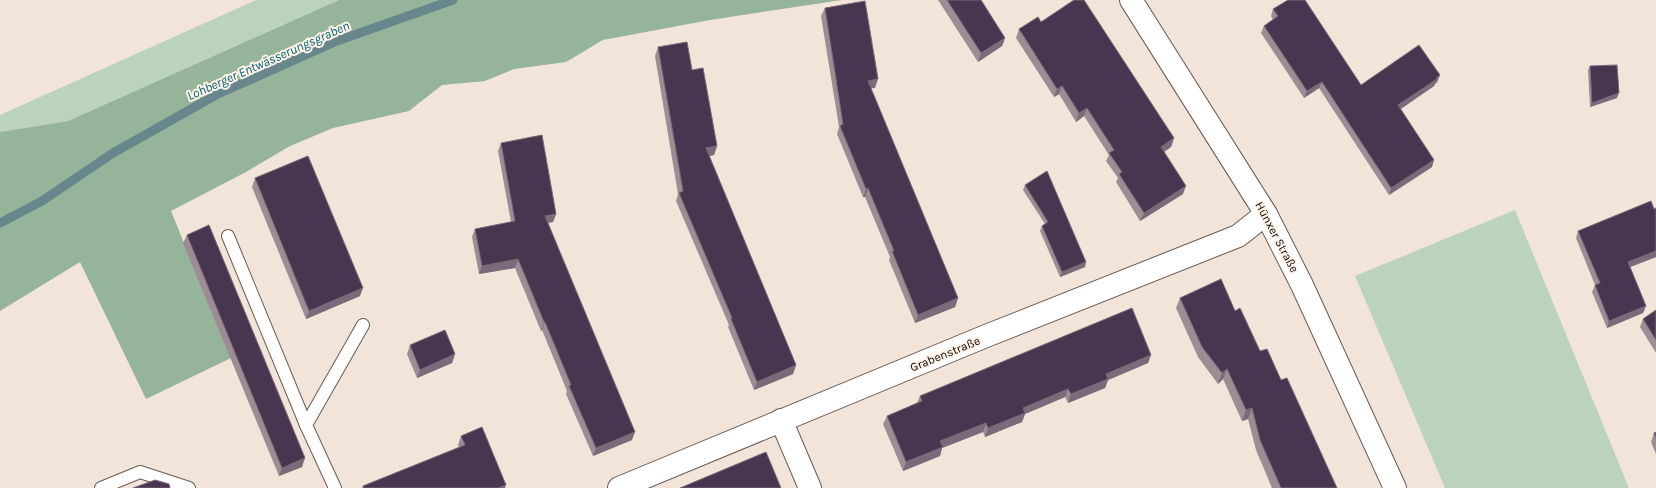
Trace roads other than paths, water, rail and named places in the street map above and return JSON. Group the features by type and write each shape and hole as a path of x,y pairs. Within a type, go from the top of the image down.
{"street":[{"name":"Hünxer Straße","path":"1131,0 1266,214 1302,285 1395,488"},
{"name":"Grabenstraße","path":"619,488 781,420 1238,236 1266,214"},
{"path":"781,420 810,488"}],"lane":[{"path":"228,236 306,425 335,488"},
{"path":"306,425 363,325"},
{"path":"101,488 140,472 189,488"}],"waterway":[{"name":"Lohberger Entwässerungsgraben","path":"0,223 42,201 113,153 216,95 337,41 453,0"}]}
